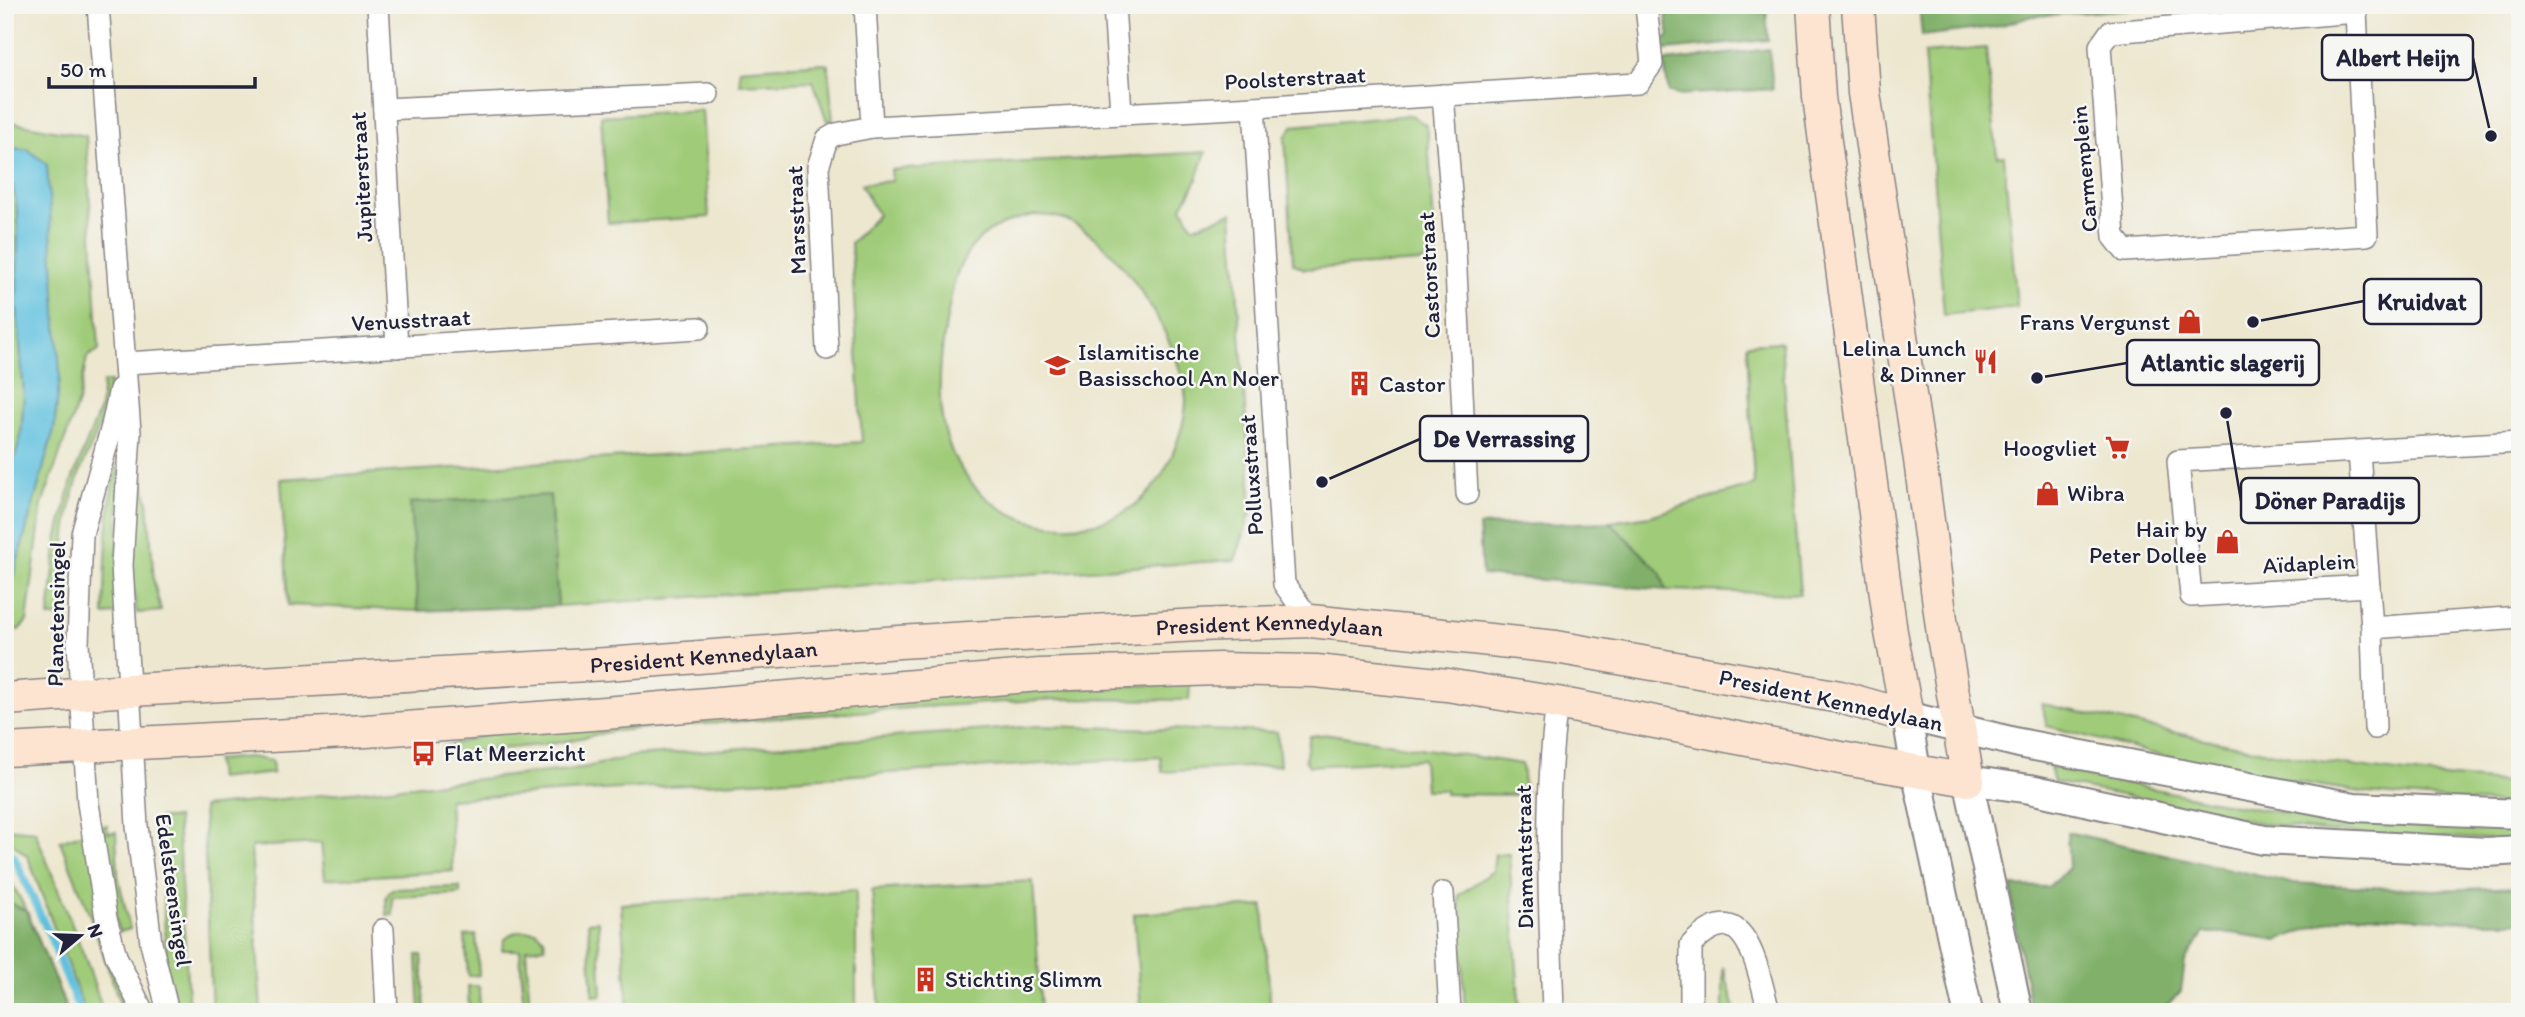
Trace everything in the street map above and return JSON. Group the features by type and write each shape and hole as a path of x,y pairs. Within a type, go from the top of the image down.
{"main road":[{"path":"1813,5 1819,97 1891,632 1907,716"},
{"path":"1858,5 1864,93 1968,780"},
{"name":"President Kennedylaan","path":"5,699 476,673 900,642 1184,625 1311,621 1556,647 1840,697 1907,716"},
{"name":"President Kennedylaan","path":"5,750 366,731 1039,675 1200,669 1316,671 1447,685 1968,780"}],"street":[{"name":"Planetensingel","path":"98,5 130,432 122,565 130,690"},
{"name":"Jupiterstraat","path":"378,5 397,347"},
{"path":"865,5 872,127"},
{"path":"1114,5 1121,113"},
{"name":"Poolsterstraat","path":"872,127 1638,83 1652,64 1646,5"},
{"name":"Carmenplein","path":"2356,8 2367,235 2125,251 2114,237 2099,46 2110,32 2356,8"},
{"path":"384,109 708,94"},
{"name":"Castorstraat","path":"1443,95 1454,230 1467,494"},
{"name":"Polluxstraat","path":"1254,107 1284,584 1311,621"},
{"name":"Marsstraat","path":"827,349 818,167 827,138 872,127"},
{"name":"Venusstraat","path":"126,363 699,328"},
{"name":"Planetensingel","path":"84,745 78,643 82,534 112,426 126,363"},
{"name":"Aïdaplein","path":"2369,586 2191,596 2178,461 2520,442"},
{"name":"Aïdaplein","path":"2358,452 2372,628 2375,728"},
{"path":"2372,628 2520,617"},
{"name":"Edelsteensingel","path":"130,690 137,827 151,943 168,1012"},
{"name":"Diamantstraat","path":"1553,1012 1547,825 1550,752 1557,703"},
{"path":"1907,716 1916,771 1968,1012"},
{"name":"President Kennedylaan","path":"1907,716 2019,743 2354,807 2520,814"},
{"path":"84,745 88,803 106,918 116,956 143,1012"},
{"path":"1968,780 2018,1012"},
{"name":"President Kennedylaan","path":"1968,780 2030,789 2264,840 2487,852 2520,850"},
{"path":"1443,893 1450,1012"},
{"path":"1691,1012 1691,945 1705,930 1724,925 1739,930 1752,950 1769,1012"},
{"path":"383,930 387,1012"}],"green space":[{"path":"1665,5 1766,5 1768,40 1666,50 1662,47 1661,40 1669,37"},
{"path":"1919,5 2193,5 2033,16 1995,27 1922,36"},
{"path":"1986,48 1997,157 2004,156 2017,307 1944,315 1924,53"},
{"path":"1769,49 1773,89 1676,95 1669,93 1664,64 1666,61"},
{"path":"822,63 828,65 833,121 827,121 813,81 740,84 739,69"},
{"path":"702,110 709,217 608,223 601,116"},
{"path":"1411,115 1427,126 1436,255 1421,262 1304,269 1293,263 1285,137 1293,126"},
{"path":"5,121 86,136 99,350 87,357 79,399 42,505 27,621 20,629 5,633 5,592 13,577 54,429 60,376 28,150 5,147"},
{"path":"1206,152 1196,182 1182,207 1193,227 1232,213 1252,509 1235,560 558,606 550,495 410,503 418,611 288,605 281,479 862,442 851,243 878,215 861,184 892,181 891,170","holes":["1035,215 1056,217 1078,226 1122,265 1158,320 1182,376 1186,399 1184,418 1173,452 1158,481 1137,504 1108,519 1091,524 1042,524 1019,517 998,506 980,492 964,474 952,452 944,428 940,389 942,349 953,289 961,264 978,240 995,228"]},
{"path":"5,184 13,185 18,215 17,307 24,395 21,436 5,494"},
{"path":"1781,342 1800,594 1666,590 1660,572 1610,522 1650,516 1754,485 1747,344"},
{"path":"103,382 110,382 106,407 78,478 69,512 62,617 49,617 57,540 72,480 100,409"},
{"path":"119,467 117,614 104,615 107,534 114,468"},
{"path":"136,468 140,469 148,502 154,582 161,611 137,613 130,569"},
{"path":"550,495 558,606 418,611 410,503"},
{"path":"1610,522 1660,572 1666,590 1482,575 1479,526"},
{"path":"1190,683 1189,700 1058,699 921,707 613,731 557,743 444,755 442,747 506,729 873,698"},
{"path":"2042,704 2232,745 2328,762 2424,775 2520,782 2520,801 2500,804 2367,793 2208,768 2047,726"},
{"path":"1039,726 1277,732 1280,765 1162,772 1161,757 449,799 453,871 325,879 321,843 251,847 261,1012 212,1012 203,807 578,769 634,756"},
{"path":"1330,734 1522,764 1525,795 1445,794 1445,790 1425,790 1423,759 1309,766 1305,759 1310,736"},
{"path":"250,757 272,761 273,773 218,779 216,760"},
{"path":"2050,767 2213,801 2312,816 2416,822 2520,822 2520,841 2330,832 2266,824 2054,782"},
{"path":"159,818 177,818 189,1012 178,1012 167,969"},
{"path":"107,825 108,833 116,832 118,876 130,929 119,932 111,899 102,827"},
{"path":"5,828 35,831 89,968 103,1012 85,1012 28,857 10,841 5,841"},
{"path":"86,832 133,1012 123,1012 93,923 60,841"},
{"path":"2067,832 2291,883 2433,890 2520,887 2520,922 2350,914 2278,940 2231,933 2204,933 2185,961 2181,991 2160,1012 2032,1012 2013,916 2012,886 2048,887 2069,868"},
{"path":"1495,854 1509,854 1520,1012 1465,1012 1459,895 1493,871"},
{"path":"5,871 27,911 5,901"},
{"name":"Stichting Slimm","path":"1033,881 1041,1012 880,1012 872,890"},
{"path":"460,887 460,894 392,897 393,915 387,915 386,897 392,889"},
{"path":"856,890 856,1012 628,1012 621,904"},
{"path":"5,901 27,911 68,1012 5,1012"},
{"path":"1263,906 1271,1012 1141,1012 1134,914"},
{"path":"598,921 602,995 593,996 588,922"},
{"path":"536,931 544,938 545,947 526,949 530,1012 524,1012 520,950 502,950 504,940 513,933"},
{"path":"476,935 479,975 468,976 465,936"},
{"path":"417,955 422,955 425,1012 420,1012"},
{"path":"1723,967 1736,1012 1723,1012"},
{"path":"468,986 479,986 480,1012 469,1012"},
{"path":"1437,1006 1437,1012 1362,1011"}],"water":[{"path":"5,147 28,150 47,164 60,376 54,429 13,577 5,592 5,494 21,436 24,395 17,307 18,215 13,186 5,184"}],"waterway":[{"path":"5,854 13,855 50,936 80,1012"}],"place":[{"name":"Albert Heijn","path":"2491,136"},
{"name":"Frans Vergunst","path":"2190,322"},
{"name":"Kruidvat","path":"2253,322"},
{"name":"Lelina Lunch & Dinner","path":"1986,361"},
{"name":"Islamitische Basisschool An Noer","path":"1058,365"},
{"name":"Atlantic slagerij","path":"2037,378"},
{"name":"Castor","path":"1359,384"},
{"name":"Döner Paradijs","path":"2226,413"},
{"name":"Hoogvliet","path":"2117,448"},
{"name":"De Verrassing","path":"1322,482"},
{"name":"Wibra","path":"2047,493"},
{"name":"Hair by Peter Dollee","path":"2227,542"},
{"name":"Flat Meerzicht","path":"424,753"},
{"name":"Stichting Slimm","path":"925,979"}]}
